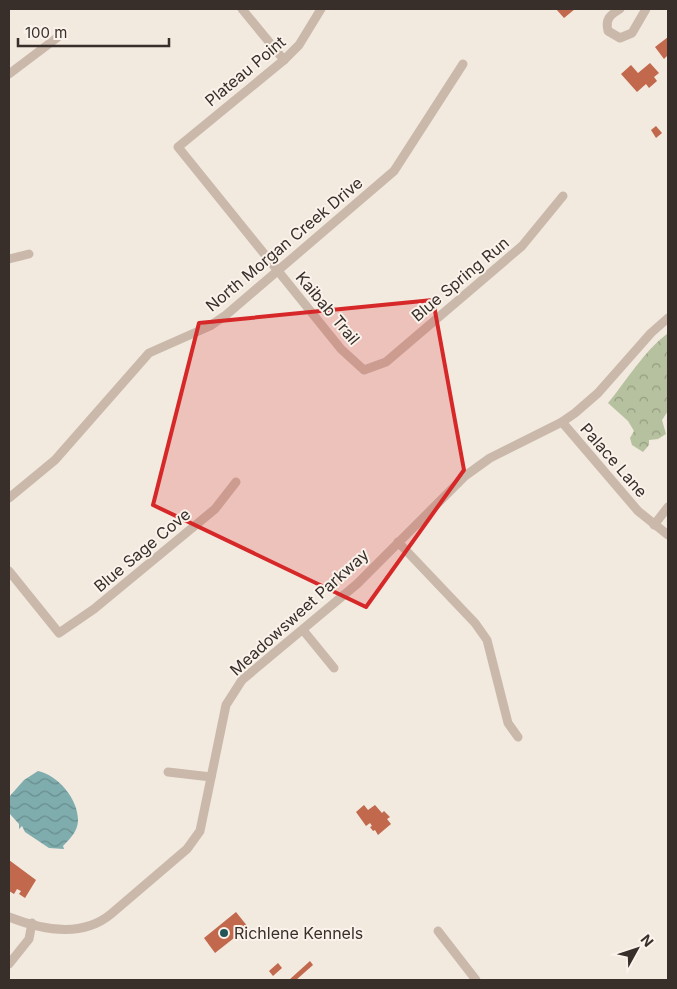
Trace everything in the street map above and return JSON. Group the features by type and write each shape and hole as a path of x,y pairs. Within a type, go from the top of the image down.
{"street":[{"path":"242,9 284,60"},
{"name":"Plateau Point","path":"178,147 284,60 299,45 321,9"},
{"path":"620,9 608,17 606,24 608,31 620,38 632,33 646,9"},
{"path":"9,74 58,37"},
{"name":"North Morgan Creek Drive","path":"9,498 54,460 149,353 210,326 278,272 394,171 463,64"},
{"name":"Kaibab Trail","path":"178,147 341,349 364,370"},
{"name":"Blue Spring Run","path":"364,370 386,362 522,246 563,196"},
{"path":"9,259 29,254"},
{"name":"Meadowsweet Parkway","path":"9,917 75,930 100,923 187,849 200,831 226,705 242,680 357,584 465,476 517,443 562,422 598,393 651,333 668,318"},
{"name":"Palace Lane","path":"562,422 638,510 668,535"},
{"name":"Blue Sage Cove","path":"9,571 59,633 94,609 215,509 236,482"},
{"path":"654,525 668,507"},
{"path":"398,542 475,623 487,640 508,723 518,737"},
{"path":"303,630 334,668"},
{"path":"168,772 211,777"},
{"path":"9,964 29,939 32,923"},
{"path":"438,932 476,980"}],"highlighted area":[{"path":"433,300 464,470 366,607 153,505 199,323"}],"green space":[{"path":"668,333 668,411 662,420 666,434 658,439 649,440 649,445 643,452 632,445 630,438 634,431 628,421 608,403 643,357"}],"water":[{"path":"38,771 53,777 71,796 75,804 78,824 73,834 63,846 64,849 49,848 25,832 22,826 19,829 19,824 9,813 9,797 24,780"}],"building":[{"path":"556,9 575,9 564,18"},
{"path":"668,37 668,55 664,59 655,47"},
{"path":"650,63 659,73 654,77 657,81 649,88 646,84 637,92 621,74 631,65 638,73"},
{"path":"656,126 662,133 656,138 651,130"},
{"path":"364,805 368,810 375,805 382,813 384,811 390,817 387,819 391,824 378,835 370,827 372,826 370,823 366,826 356,812"},
{"path":"9,860 36,880 25,898 19,894 21,891 17,889 14,894 9,891"},
{"name":"Richlene Kennels","path":"236,912 248,927 215,953 204,938"},
{"path":"310,961 313,965 296,980 289,980"},
{"path":"278,963 282,968 273,976 269,971"}],"place":[{"name":"Richlene Kennels","path":"224,933"}]}
